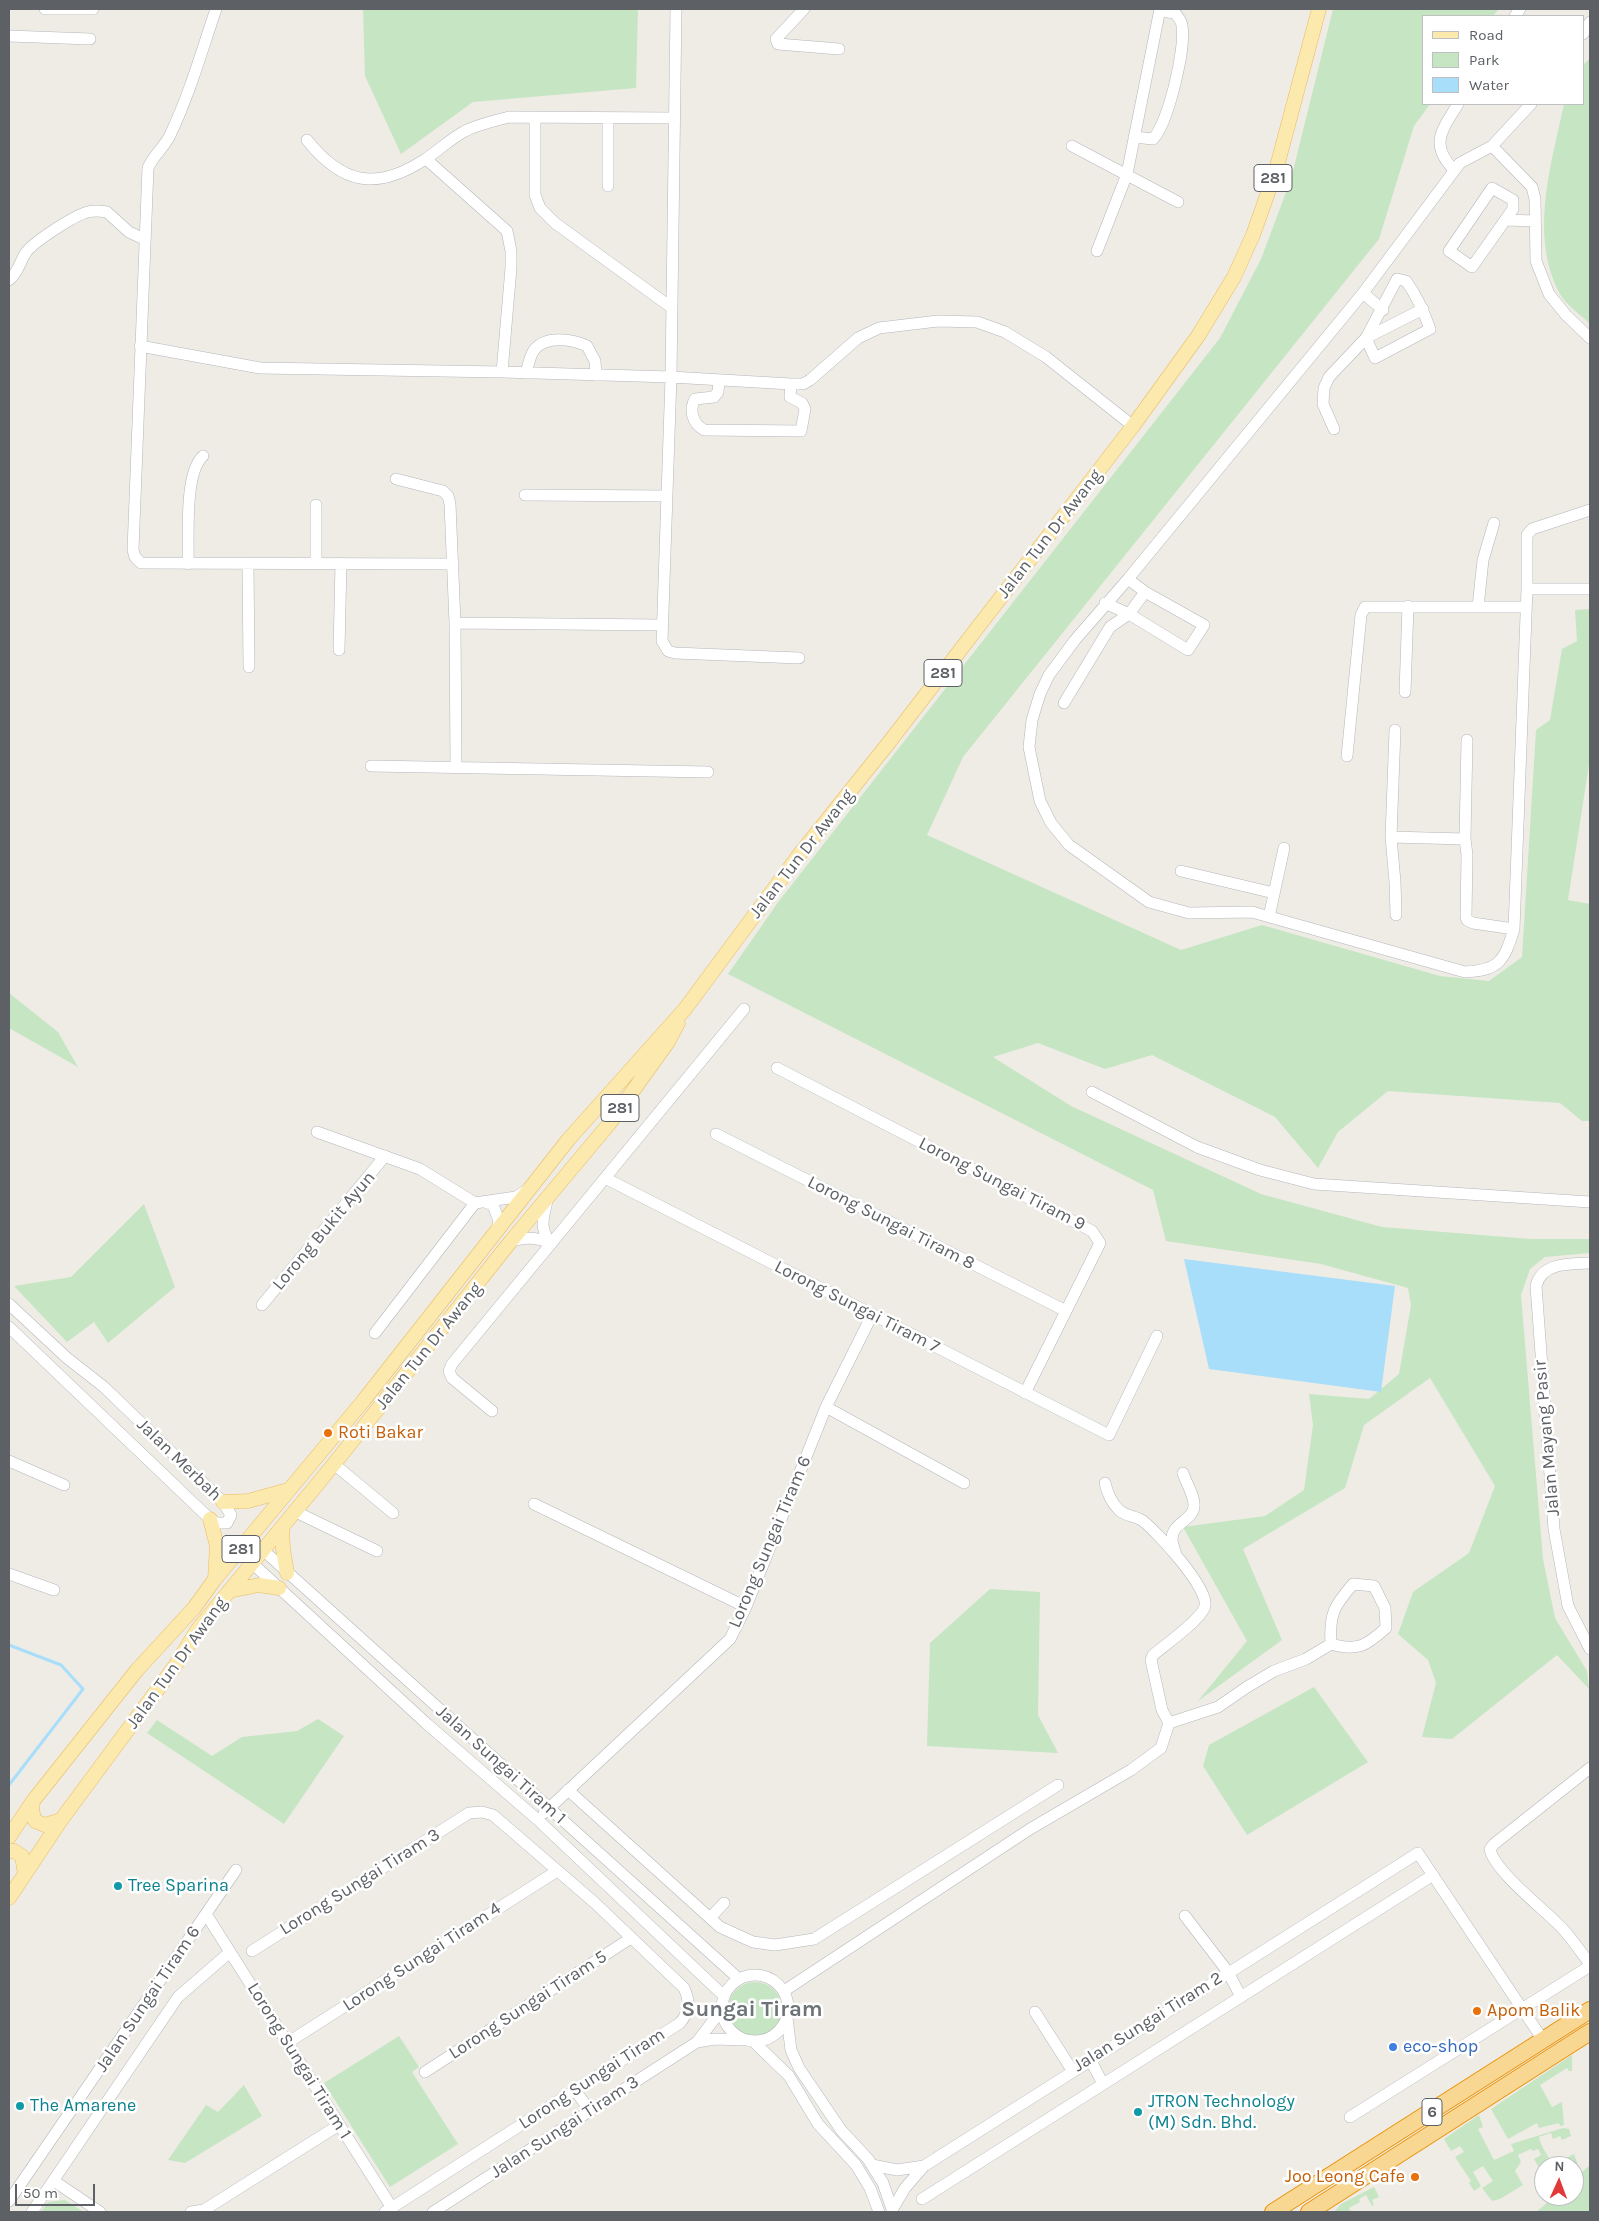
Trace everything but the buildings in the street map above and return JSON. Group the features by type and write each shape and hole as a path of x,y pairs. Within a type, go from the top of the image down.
{"highway":[{"name":"6","path":"1273,2212 1590,2010"},
{"name":"6","path":"1309,2212 1590,2032"}],"main road":[{"name":"Jalan Tun Dr Awang","path":"9,1837 33,1801 137,1670 194,1608 215,1579 364,1400 568,1140 685,1009 799,855 888,745 1133,426 1218,307 1253,235 1276,170 1319,9"},
{"name":"Jalan Tun Dr Awang","path":"9,1898 62,1820 175,1666 198,1629 296,1512 511,1241 609,1124 663,1049 685,1009"},
{"path":"223,1502 248,1502 288,1490"},
{"path":"210,1519 217,1546 215,1579"},
{"path":"282,1528 283,1555 287,1573"},
{"path":"229,1591 259,1585 279,1588"},
{"path":"33,1801 32,1811 35,1821 44,1824 62,1820"},
{"path":"9,1851 14,1851 22,1856 25,1874"}],"street":[{"path":"45,9 93,9"},
{"path":"216,9 181,112 170,136 153,156 148,168 133,550 135,557 141,563 453,564"},
{"path":"676,9 671,377 662,626 665,648 675,653 799,658"},
{"path":"804,9 782,30 776,39 778,44 839,49"},
{"path":"1097,251 1127,174 1134,138 1160,10 1175,13 1182,24 1177,76 1160,132 1153,139 1134,138"},
{"path":"9,36 90,39"},
{"path":"1454,170 1442,158 1440,138 1442,128 1457,105"},
{"path":"1530,105 1492,146 1460,162 1375,278 1128,579 1105,604 1049,675 1040,694 1032,720 1029,747 1040,801 1051,823 1069,845 1149,902 1190,913 1242,911 1269,916 1465,972 1482,971 1497,965 1507,953 1514,929 1527,589 1527,535 1532,529 1590,510"},
{"path":"307,140 329,165 348,176 373,179 395,176 426,159 448,141 484,123 509,117 674,118"},
{"path":"535,118 535,195 540,208 555,223 672,308"},
{"path":"608,118 608,186"},
{"path":"1072,146 1178,202"},
{"path":"1492,146 1532,187 1535,199 1536,261 1540,278 1549,294 1566,315 1590,338"},
{"path":"426,159 507,231 511,251 511,268 502,372"},
{"path":"1492,188 1514,200 1513,209 1505,220 1472,267 1449,251 1492,188"},
{"path":"9,280 19,268 25,254 34,246 79,215 90,211 107,212 129,232 144,239"},
{"path":"1505,220 1535,221"},
{"path":"1375,278 1392,291"},
{"path":"1334,430 1324,404 1324,388 1329,378 1366,338 1383,310 1397,279 1406,280 1423,309 1430,329 1376,358 1366,338"},
{"path":"1363,292 1383,310"},
{"path":"1366,338 1423,309"},
{"path":"140,346 260,368 502,372 671,377 803,384 858,338 879,328 938,321 977,322 1005,332 1046,357 1133,426"},
{"path":"526,373 533,352 539,345 550,340 570,340 587,346 595,361 596,375"},
{"path":"719,380 718,392 714,396 696,399 692,405 694,421 704,430 801,431 805,409 802,403 790,397 791,384"},
{"path":"188,564 191,480 196,465 204,456"},
{"path":"396,479 443,491 448,496 455,623 456,767"},
{"path":"525,495 667,496"},
{"path":"316,505 316,563"},
{"path":"1478,607 1483,560 1494,523"},
{"path":"339,650 341,563"},
{"path":"248,564 249,667"},
{"path":"1105,604 1129,614 1188,650 1204,625 1145,592 1128,579"},
{"path":"1527,589 1590,590"},
{"path":"1064,703 1110,626 1129,614 1145,592"},
{"path":"1347,756 1362,610 1371,605 1526,607"},
{"path":"1405,692 1408,606"},
{"path":"455,623 662,626"},
{"path":"1394,730 1391,837 1396,915"},
{"path":"1468,740 1464,839 1467,855 1468,920 1514,929"},
{"path":"371,766 708,772"},
{"path":"1391,837 1464,839"},
{"path":"1269,916 1284,848"},
{"path":"1181,871 1274,893"},
{"path":"492,1411 452,1378 449,1371 452,1364 744,1009"},
{"name":"Lorong Sungai Tiram 9","path":"777,1068 1092,1231 1100,1243 1025,1393"},
{"path":"1092,1092 1197,1147 1260,1170 1314,1184 1590,1202"},
{"path":"317,1132 420,1169 480,1202 493,1205 499,1221 497,1229"},
{"name":"Lorong Sungai Tiram 8","path":"716,1134 1066,1312"},
{"name":"Lorong Bukit Ayun","path":"262,1305 385,1156"},
{"name":"Lorong Sungai Tiram 7","path":"605,1178 1109,1435 1157,1336"},
{"path":"375,1333 480,1202 516,1197 528,1189"},
{"path":"547,1200 542,1220 543,1234 551,1244"},
{"path":"511,1241 525,1237 540,1239 551,1244"},
{"name":"Jalan Mayang Pasir","path":"1590,1263 1559,1265 1545,1270 1538,1277 1536,1286 1554,1529 1568,1606 1590,1649"},
{"name":"Jalan Merbah","path":"9,1304 67,1358 104,1387 223,1502 229,1509 230,1519 227,1523 221,1524 210,1519 9,1327"},
{"name":"Lorong Sungai Tiram 6","path":"538,1820 548,1807 730,1639 746,1607 826,1407 872,1315"},
{"path":"826,1407 964,1483"},
{"path":"9,1461 64,1485"},
{"path":"334,1464 393,1513"},
{"path":"1176,1557 1172,1539 1174,1531 1192,1513 1194,1508 1194,1501 1183,1473"},
{"path":"784,1991 1030,1829 1130,1770 1161,1748 1169,1723 1162,1710 1151,1660 1153,1655 1200,1615 1205,1605 1200,1586 1143,1521 1121,1512 1108,1495 1105,1484"},
{"path":"534,1504 746,1607"},
{"path":"296,1512 377,1551"},
{"name":"Jalan Sungai Tiram 1","path":"263,1550 739,1979"},
{"name":"Jalan Sungai Tiram 1","path":"252,1563 427,1724 538,1820 724,1996"},
{"path":"9,1574 54,1590"},
{"path":"1353,1584 1374,1586 1385,1608 1386,1628 1370,1642 1350,1650 1332,1644 1330,1623 1336,1604 1353,1584"},
{"path":"1169,1723 1218,1707 1267,1675 1306,1660 1332,1644"},
{"path":"1350,2117 1523,2010 1590,1965 1563,1928 1510,1878 1491,1855 1490,1849 1590,1768"},
{"path":"568,1790 710,1918 732,1934 753,1942 775,1945 814,1939 1058,1785"},
{"name":"Lorong Sungai Tiram","path":"388,2210 680,2023 686,2017 689,1999 684,1988 595,1903 493,1815 482,1812 468,1813"},
{"name":"Lorong Sungai Tiram 3","path":"252,1951 468,1813"},
{"name":"Jalan Sungai Tiram 2","path":"872,2165 897,2170 924,2166 1072,2070 1418,1853 1433,1875"},
{"name":"Jalan Sungai Tiram 6","path":"9,2201 236,1870"},
{"name":"Lorong Sungai Tiram 4","path":"287,2043 557,1871"},
{"path":"922,2199 1433,1875 1543,2040"},
{"path":"710,1918 724,1904"},
{"name":"Lorong Sungai Tiram 1","path":"206,1914 340,2126 388,2210"},
{"path":"1185,1916 1228,1972 1241,1997"},
{"name":"Lorong Sungai Tiram 5","path":"425,2072 631,1938"},
{"path":"32,2212 178,1997 230,1952"},
{"path":"880,2212 870,2188 856,2166 818,2124 789,2076 749,2040 728,2028 722,2009 724,1996 739,1979 759,1975 773,1980 784,1991 788,2004 787,2018 791,2050 799,2068 841,2130 872,2165 883,2183 893,2211"},
{"name":"Jalan Sungai Tiram 3","path":"438,2211 697,2042 722,2009"},
{"path":"1035,2012 1072,2070"},
{"path":"749,2040 764,2040 774,2035 782,2028 787,2018"},
{"name":"Jalan Sungai Tiram 3","path":"697,2042 715,2039 749,2040"},
{"path":"1090,2059 1104,2084"},
{"path":"575,2090 590,2111"},
{"path":"191,2212 204,2211 340,2126"},
{"path":"893,2211 905,2188 924,2166"},
{"path":"54,2181 100,2212"}],"green space":[{"path":"363,9 638,9 636,88 473,102 401,154 365,76"},
{"path":"1333,9 1499,9 1494,15 1422,15 1422,105 1429,105 1414,126 1379,239 963,757 927,835 1181,950 1262,925 1440,976 1489,981 1522,957 1536,730 1550,720 1562,649 1577,641 1575,610 1590,609 1590,758 1568,900 1590,904 1590,1121 1582,1121 1560,1103 1388,1091 1338,1132 1318,1168 1275,1117 1152,1055 1105,1069 1038,1043 993,1057 1071,1106 1261,1194 1382,1227 1530,1239 1590,1239 1590,1253 1545,1257 1530,1269 1521,1295 1543,1559 1555,1618 1587,1671 1589,1689 1557,1655 1452,1739 1422,1737 1436,1683 1428,1660 1398,1634 1413,1592 1469,1553 1495,1486 1430,1378 1364,1425 1345,1488 1243,1549 1282,1640 1198,1701 1247,1641 1183,1527 1265,1516 1304,1490 1313,1425 1309,1394 1369,1399 1399,1374 1411,1305 1408,1288 1321,1264 1166,1241 1153,1190 728,974 779,901 1220,338 1261,259 1291,179"},
{"path":"1590,58 1590,324 1560,294 1551,272 1544,224 1549,176 1564,105 1584,105 1584,64"},
{"path":"9,993 58,1032 78,1067 9,1028"},
{"path":"144,1204 175,1287 108,1343 94,1322 67,1342 14,1286 71,1277"},
{"path":"990,1589 1040,1592 1038,1715 1058,1753 927,1746 930,1643"},
{"path":"1314,1687 1368,1762 1247,1835 1203,1766 1209,1745"},
{"path":"318,1719 344,1736 284,1824 147,1733 157,1720 212,1756 242,1737 297,1731"},
{"path":"750,1982 760,1982 770,1986 778,1994 782,2009 778,2024 770,2032 760,2036 750,2036 740,2032 732,2024 728,2014 728,2004 732,1994 740,1986"},
{"path":"399,2036 419,2067 412,2072 458,2144 390,2187 324,2083"},
{"path":"1572,2055 1572,2071 1569,2071 1567,2068 1540,2085 1552,2107 1562,2102 1564,2125 1560,2126 1559,2123 1539,2128 1537,2123 1508,2139 1491,2109"},
{"path":"244,2085 262,2116 185,2163 168,2160 206,2105 218,2112"},
{"path":"1479,2115 1483,2127 1478,2129 1494,2160 1514,2151 1511,2144 1563,2128 1569,2129 1571,2136 1562,2140 1560,2136 1553,2139 1551,2133 1539,2137 1548,2156 1539,2156 1541,2155 1538,2149 1533,2151 1531,2149 1518,2155 1521,2162 1515,2171 1523,2185 1500,2199 1492,2201 1482,2188 1493,2181 1483,2166 1473,2172 1481,2186 1474,2191 1469,2183 1471,2181 1455,2157 1464,2152 1460,2146 1451,2151 1444,2139"},
{"path":"1590,2165 1590,2212 1536,2212 1543,2206 1584,2206 1584,2170"},
{"path":"1374,2187 1379,2197 1372,2200 1374,2205 1372,2206 1366,2195 1359,2199 1360,2202 1349,2208 1351,2212 1334,2212 1341,2204"},
{"path":"65,2200 82,2211 41,2212 48,2202"}],"water":[{"path":"1184,1259 1395,1286 1381,1392 1209,1369"}],"waterway":[{"path":"9,1645 61,1665 83,1689 9,1785"}],"place":[{"name":"Roti Bakar","path":"328,1433"},
{"name":"Tree Sparina","path":"118,1886"},
{"name":"Apom Balik","path":"1477,2011"},
{"name":"eco-shop","path":"1393,2047"},
{"name":"The Amarene","path":"20,2106"},
{"name":"JTRON Technology (M) Sdn. Bhd.","path":"1138,2112"},
{"name":"Joo Leong Cafe","path":"1415,2177"}],"district":[{"name":"Sungai Tiram","path":"752,2010"}]}
